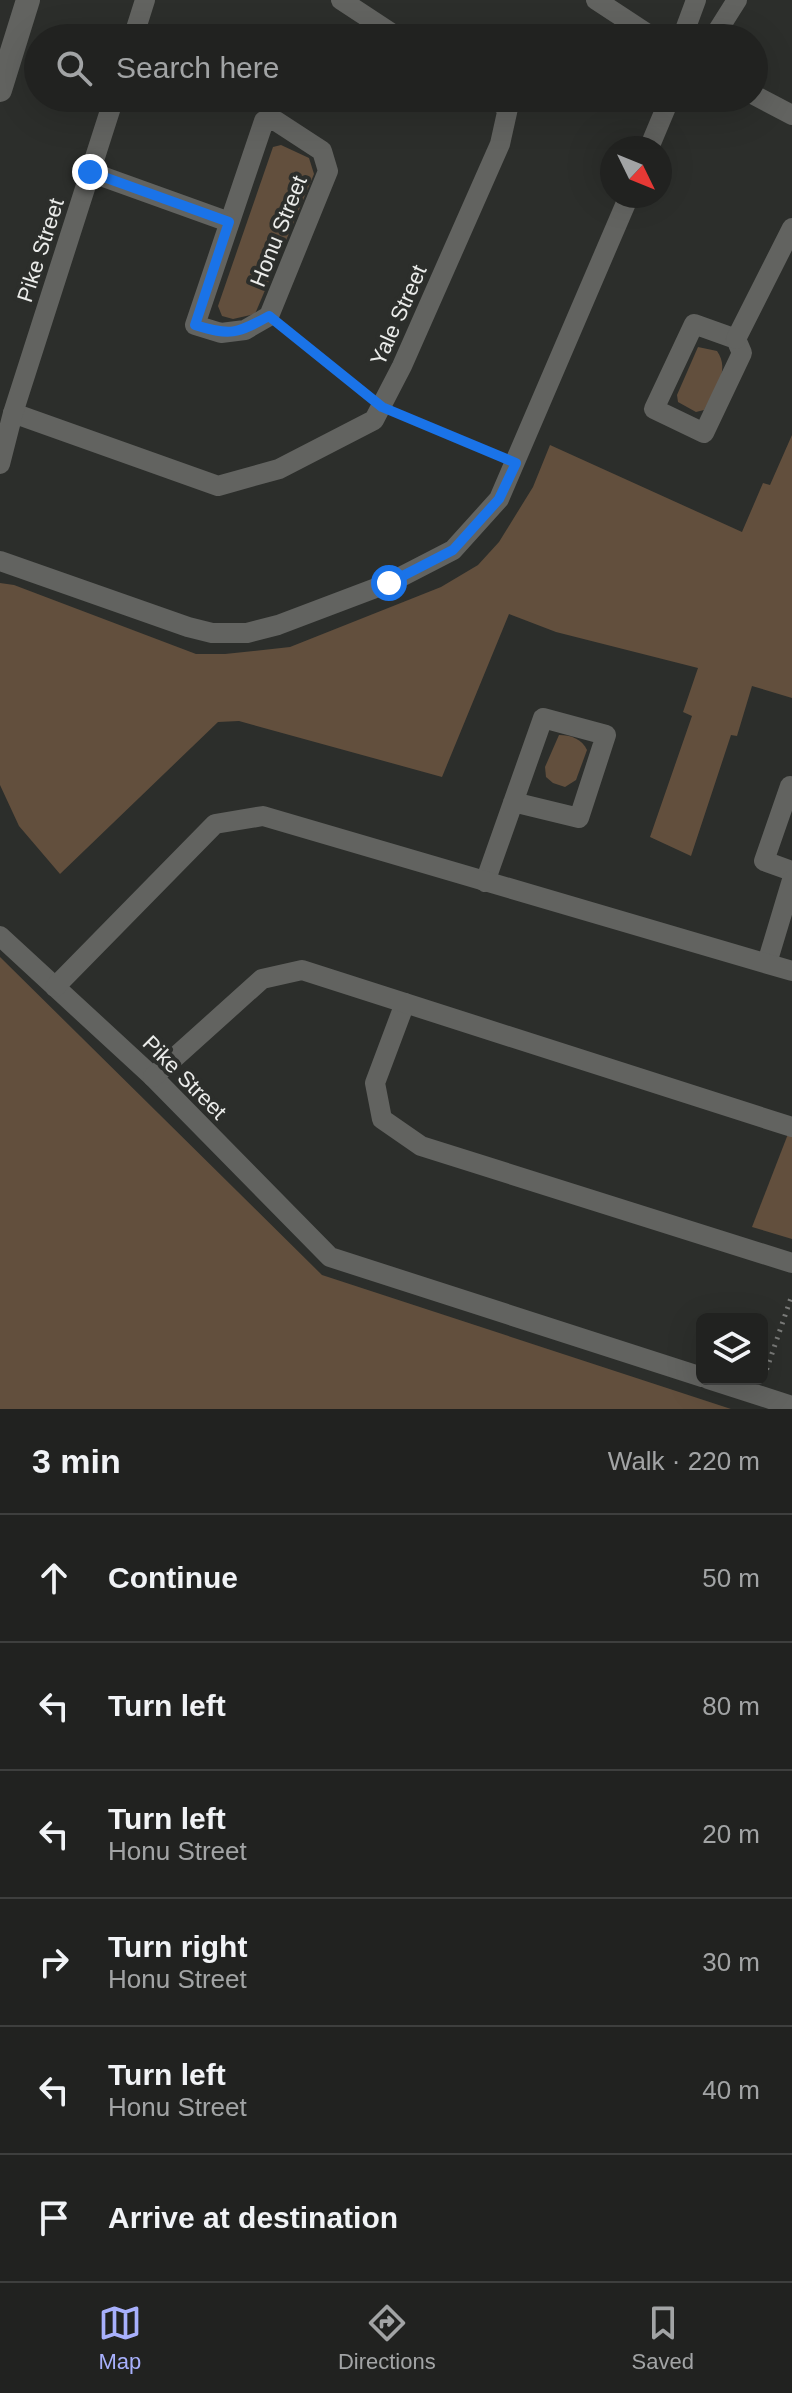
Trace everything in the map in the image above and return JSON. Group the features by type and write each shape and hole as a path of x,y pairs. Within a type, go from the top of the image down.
{"street":[{"path":"0,90 28,0"},
{"path":"137,24 145,0"},
{"path":"341,0 378,24"},
{"path":"596,0 633,24"},
{"path":"687,24 696,0"},
{"path":"722,24 737,0"},
{"path":"768,102 792,115"},
{"name":"Pike Street","path":"0,464 13,413 109,112"},
{"name":"Yale Street","path":"13,413 218,486 279,469 374,420 500,144 507,112"},
{"path":"654,136 664,112"},
{"name":"Honu Street","path":"264,121 276,121 322,151 328,171 269,316 245,330 221,333 195,325 264,121"},
{"path":"90,172 229,222"},
{"path":"0,561 188,627 212,633 247,633 278,625 389,583 453,550 499,499 624,208"},
{"path":"736,339 784,268 792,228"},
{"path":"694,324 736,339 742,353 704,433 654,409 694,324"},
{"path":"485,882 513,802 543,718 606,735 579,818 513,802"},
{"path":"792,787 764,861 792,871"},
{"path":"55,987 215,824 263,816 792,971"},
{"path":"767,963 792,880"},
{"name":"Pike Street","path":"0,936 153,1077 330,1257 696,1375"},
{"path":"153,1077 262,979 302,970 792,1127"},
{"path":"405,1003 375,1083 382,1119 421,1146 792,1263"},
{"path":"727,1385 792,1406"}],"path":[{"path":"269,316 382,407 516,463"},
{"path":"758,1395 792,1295"}],"shaded area":[{"path":"281,145 309,158 314,174 255,314 233,319 222,316 218,306 273,147"},
{"path":"698,347 717,351 722,373 704,410 696,412 678,402 677,395"},
{"path":"792,435 792,698 752,686 737,736 731,735 691,856 650,837 692,716 683,712 698,668 556,632 509,614 442,777 239,721 218,722 60,874 19,826 0,785 0,583 14,585 196,654 290,647 441,587 478,565 499,542 533,487 550,445 742,532 763,483 770,485"},
{"path":"559,735 576,738 587,750 576,780 565,787 546,777 545,767"},
{"path":"0,957 322,1275 731,1409 0,1409"},
{"path":"788,1134 792,1135 792,1239 752,1227"}],"route":[{"path":"90,172 229,222 195,325 221,333 245,330 269,316 382,407 516,463 499,499 453,550 389,583"}]}
